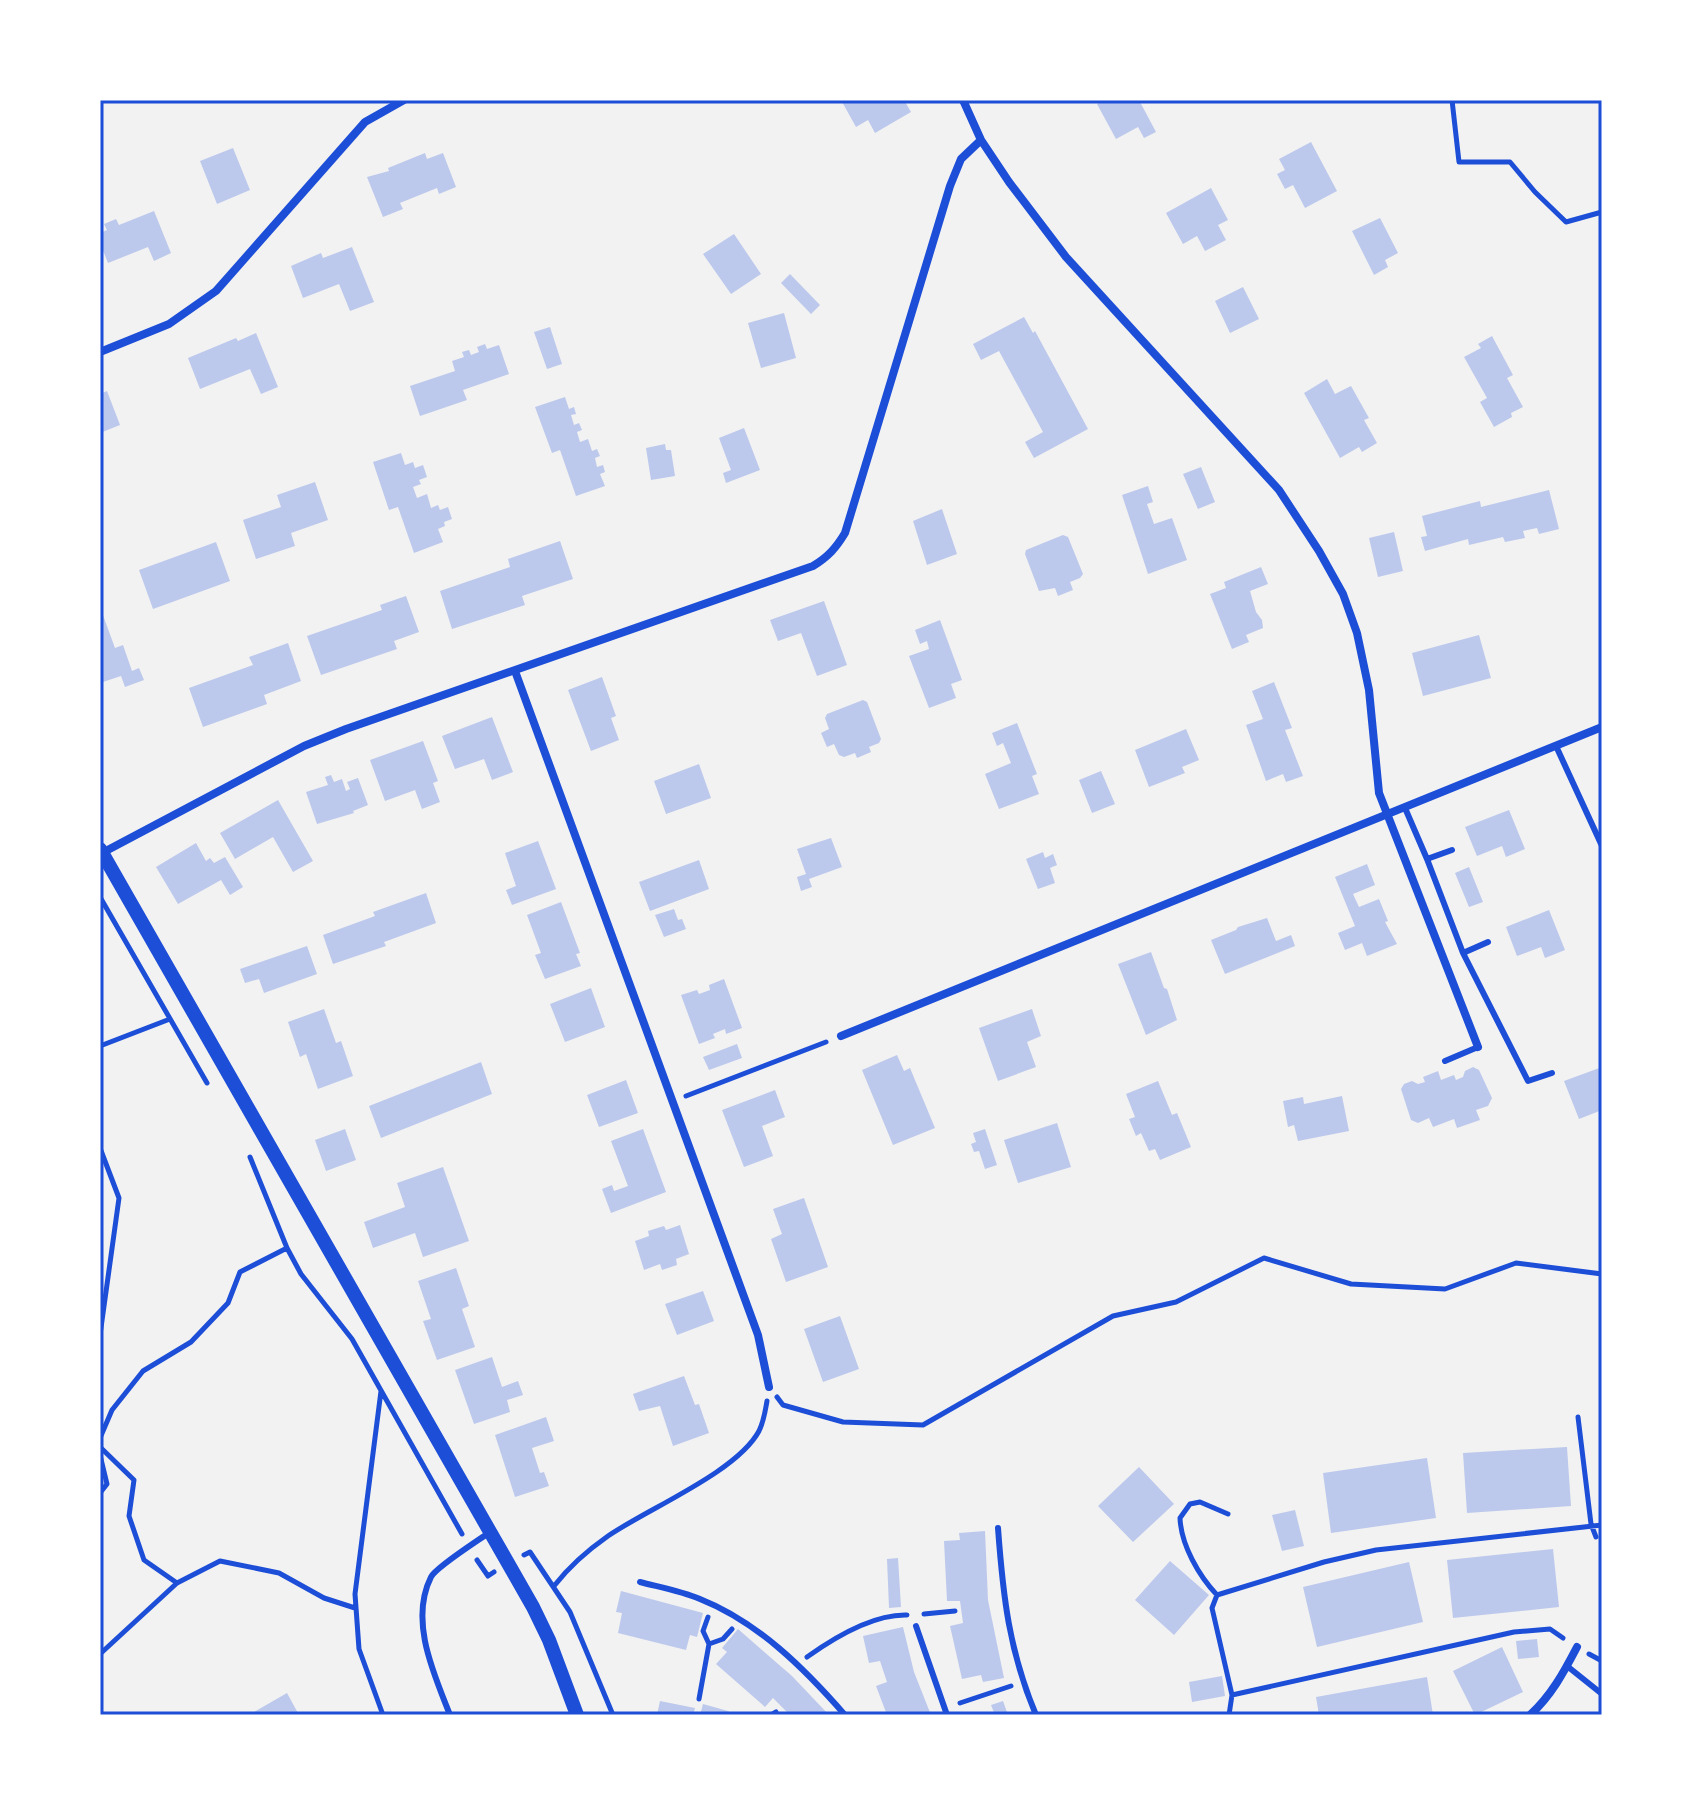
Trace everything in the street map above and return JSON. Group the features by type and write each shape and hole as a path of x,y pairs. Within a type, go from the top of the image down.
{"street":[{"path":"100,352 169,324 216,291 365,122 404,100"},
{"path":"963,100 981,140 1066,257 1279,490 1343,594 1357,633 1369,690 1379,793 1478,1047"},
{"path":"577,1715 539,1618 101,851 304,746 813,566 836,548 845,533 950,186 961,159 981,140"},
{"path":"515,671 758,1335 769,1387"},
{"path":"841,1036 1602,727"},
{"path":"1530,1715 1542,1704 1577,1647"}],"lane":[{"path":"1556,746 1602,846"},
{"path":"1405,808 1463,953 1528,1081 1552,1073"},
{"path":"1427,859 1452,850"},
{"path":"1463,953 1488,942"},
{"path":"1445,1061 1478,1047"},
{"path":"998,1528 1004,1607 1023,1682 1036,1715"},
{"path":"450,1715 428,1657 422,1613 431,1575 490,1532"},
{"path":"640,1582 699,1598 740,1620 809,1673 845,1715"},
{"path":"916,1626 946,1712"},
{"path":"1567,1666 1602,1694"}],"path":[{"path":"1452,100 1459,162 1510,162 1566,222 1602,212"},
{"path":"100,897 209,1087"},
{"path":"100,1046 170,1019"},
{"path":"674,1102 841,1036"},
{"path":"100,1148 119,1198 100,1335"},
{"path":"249,1154 287,1248 301,1274 352,1339 460,1529"},
{"path":"100,1438 112,1410 143,1371 191,1342 228,1303 240,1272 287,1248"},
{"path":"769,1387 783,1405 843,1422 923,1425 1113,1316 1176,1302 1264,1258 1351,1284 1445,1289 1516,1263 1602,1274"},
{"path":"554,1586 606,1538 724,1468 757,1434 765,1418 769,1387"},
{"path":"381,1390 358,1558 355,1608 359,1649 383,1715"},
{"path":"1578,1417 1591,1524 1596,1537"},
{"path":"100,1447 134,1480 129,1516 144,1560 177,1583"},
{"path":"100,1455 107,1484 100,1493"},
{"path":"1217,1595 1202,1580 1184,1538 1180,1518 1190,1504 1200,1502 1228,1514"},
{"path":"1217,1595 1324,1562 1376,1550 1602,1525"},
{"path":"530,1552 570,1612 613,1715"},
{"path":"100,1654 177,1583 220,1561 279,1573 324,1598 355,1608"},
{"path":"481,1566 488,1576"},
{"path":"1217,1595 1212,1608 1232,1695 1229,1715"},
{"path":"699,1699 709,1644 703,1631 712,1604"},
{"path":"797,1664 853,1629 896,1615 912,1615"},
{"path":"709,1644 723,1639 740,1620"},
{"path":"1232,1695 1514,1632 1550,1629 1577,1647"},
{"path":"946,1712 1023,1682"}],"building":[{"path":"841,100 904,100 911,112 875,133 868,120 856,127"},
{"path":"1105,100 1139,100 1156,132 1144,138 1138,127 1116,139 1097,104"},
{"path":"1311,142 1337,191 1305,208 1293,185 1285,189 1277,174 1285,170 1279,159"},
{"path":"233,148 250,190 217,204 200,161"},
{"path":"425,153 427,159 443,153 456,187 439,194 437,188 400,203 403,209 383,217 367,177 389,171 388,168"},
{"path":"1211,188 1228,220 1218,225 1226,240 1205,251 1197,236 1183,244 1166,213"},
{"path":"154,211 171,253 154,261 148,247 108,263 100,243 100,233 107,230 104,224 116,219 119,225"},
{"path":"1380,218 1398,253 1385,260 1388,267 1374,275 1352,231"},
{"path":"734,234 761,274 731,294 703,254"},
{"path":"352,247 374,302 350,311 339,284 303,298 291,266 321,253 323,258"},
{"path":"790,274 820,305 811,314 781,283"},
{"path":"1243,287 1259,319 1230,333 1215,301"},
{"path":"784,313 796,358 761,368 748,323"},
{"path":"1024,317 1033,333 1035,331 1088,429 1034,458 1025,442 1043,432 999,351 981,360 973,344"},
{"path":"550,327 562,364 547,369 534,332"},
{"path":"256,333 278,387 261,394 250,369 200,389 188,358"},
{"path":"1492,336 1513,375 1507,378 1523,407 1494,427 1480,402 1487,398 1464,357 1481,348 1478,344"},
{"path":"485,344 487,349 499,345 509,374 463,390 467,400 420,416 410,386 455,371 452,361 464,357 462,352 469,350 471,355 479,352 477,347"},
{"path":"1327,379 1335,394 1351,386 1369,418 1364,420 1377,443 1362,452 1359,447 1340,458 1304,393"},
{"path":"107,391 120,425 100,433 100,394"},
{"path":"565,397 569,409 574,407 576,414 571,415 574,425 579,423 582,430 577,432 580,442 588,439 592,451 597,449 600,456 595,458 597,467 603,465 605,472 600,474 605,486 576,496 560,450 552,453 535,407"},
{"path":"744,428 760,470 726,483 723,473 731,470 719,438"},
{"path":"665,444 666,450 671,450 675,476 651,480 646,448"},
{"path":"401,453 405,465 413,462 415,468 423,465 427,477 413,487 417,498 427,494 431,508 438,505 440,510 448,507 452,519 438,529 443,542 414,553 398,507 389,510 373,462"},
{"path":"1201,467 1215,502 1198,509 1183,474"},
{"path":"315,482 328,520 291,533 295,546 256,559 243,520 281,507 277,495"},
{"path":"1148,486 1153,502 1147,504 1154,524 1172,518 1187,560 1148,574 1122,495"},
{"path":"1549,490 1559,529 1539,534 1537,528 1523,531 1525,538 1505,542 1503,537 1469,545 1468,539 1425,551 1421,537 1427,536 1422,516 1480,501 1481,507"},
{"path":"942,509 957,554 927,565 913,521"},
{"path":"1394,532 1403,571 1378,577 1369,538"},
{"path":"1063,535 1068,537 1083,574 1070,582 1073,590 1058,596 1055,588 1039,591 1025,554 1026,550"},
{"path":"560,541 573,579 522,596 525,605 452,629 440,591 510,567 508,559"},
{"path":"216,542 230,581 153,609 139,570"},
{"path":"1261,567 1268,584 1250,591 1263,628 1246,635 1249,642 1232,649 1210,594 1226,588 1224,582"},
{"path":"406,596 419,632 394,641 397,649 321,675 307,636 382,610 380,605"},
{"path":"824,601 847,665 817,676 801,633 778,641 770,620"},
{"path":"100,607 115,648 123,645 132,671 139,668 144,680 125,687 121,676 100,683"},
{"path":"940,620 962,680 951,684 956,698 929,708 909,656 929,649 927,641 920,644 915,630"},
{"path":"1479,635 1491,678 1423,696 1412,653"},
{"path":"288,643 301,681 264,695 267,704 203,727 189,688 253,665 249,657"},
{"path":"602,677 616,716 611,718 619,740 591,751 568,690"},
{"path":"1274,682 1292,728 1285,730 1303,776 1286,782 1283,774 1266,781 1246,725 1263,719 1252,691"},
{"path":"863,700 867,702 881,739 869,747 871,752 857,758 855,753 844,757 839,755 834,744 827,747 821,733 829,729 825,718 827,714"},
{"path":"492,717 513,772 492,780 484,759 455,769 442,736"},
{"path":"1017,723 1037,774 1032,776 1039,794 999,809 985,774 1011,763 1003,743 997,746 992,733"},
{"path":"1186,729 1199,760 1182,767 1185,773 1149,787 1135,750"},
{"path":"423,741 438,781 433,783 440,802 422,809 415,790 385,801 370,760"},
{"path":"699,764 711,798 666,814 654,781"},
{"path":"1101,771 1115,804 1092,813 1079,780"},
{"path":"331,775 334,782 342,779 346,791 350,789 347,782 358,778 368,805 354,813 317,824 306,792 328,785 325,777"},
{"path":"278,800 313,861 293,872 273,837 235,859 220,833"},
{"path":"1509,810 1525,849 1506,857 1502,846 1477,856 1465,827"},
{"path":"831,838 842,867 809,879 812,887 801,891 797,877 806,874 797,849"},
{"path":"538,841 556,889 512,905 506,890 516,886 505,853"},
{"path":"196,843 206,861 210,858 214,863 225,857 243,887 230,895 221,880 178,904 156,867"},
{"path":"1043,852 1045,858 1053,854 1057,865 1050,868 1055,883 1038,889 1026,859"},
{"path":"699,860 709,889 650,911 639,882"},
{"path":"1367,864 1375,885 1353,894 1359,907 1379,899 1388,921 1385,922 1397,944 1367,956 1362,943 1345,950 1338,933 1355,926 1335,877"},
{"path":"1469,867 1483,902 1469,907 1455,873"},
{"path":"426,893 436,923 384,942 386,946 333,964 323,935 375,916 373,912"},
{"path":"561,902 580,953 576,954 581,966 545,979 535,955 541,953 527,915"},
{"path":"674,909 686,929 664,937 655,915"},
{"path":"1549,910 1565,950 1545,958 1541,947 1517,956 1506,927"},
{"path":"1267,918 1276,941 1291,935 1295,946 1225,974 1211,940"},
{"path":"307,946 317,974 264,993 259,979 245,983 240,969"},
{"path":"1151,952 1177,1020 1146,1035 1118,964"},
{"path":"724,979 742,1028 726,1034 725,1029 713,1034 715,1038 699,1044 681,995 710,990 709,985"},
{"path":"591,988 605,1027 565,1042 550,1004"},
{"path":"324,1009 336,1043 341,1041 353,1076 318,1089 306,1054 300,1057 288,1022"},
{"path":"1032,1009 1041,1036 1027,1042 1036,1067 998,1081 979,1028"},
{"path":"737,1044 742,1058 709,1070 703,1057"},
{"path":"897,1055 904,1071 910,1068 935,1128 893,1145 862,1070"},
{"path":"481,1062 492,1094 381,1138 369,1106"},
{"path":"1473,1067 1479,1070 1492,1098 1488,1106 1476,1110 1480,1120 1457,1128 1454,1119 1433,1127 1429,1118 1418,1123 1411,1120 1401,1089 1404,1084 1425,1082 1423,1077 1438,1071 1441,1080 1454,1075 1456,1080"},
{"path":"1602,1067 1602,1110 1579,1119 1564,1081"},
{"path":"626,1080 638,1113 599,1127 587,1095"},
{"path":"1158,1081 1172,1115 1177,1113 1191,1147 1160,1160 1155,1149 1149,1151 1141,1133 1136,1136 1129,1119 1135,1117 1126,1094"},
{"path":"775,1090 785,1117 762,1126 773,1156 744,1167 722,1110"},
{"path":"1342,1096 1349,1131 1298,1141 1294,1125 1288,1127 1283,1101 1303,1097 1304,1104"},
{"path":"1057,1123 1071,1167 1018,1183 1004,1140"},
{"path":"345,1129 356,1160 326,1171 315,1140"},
{"path":"643,1129 666,1192 611,1213 602,1189 612,1185 614,1191 628,1186 611,1141"},
{"path":"985,1129 997,1165 985,1169 979,1151 974,1152 971,1144 976,1142 973,1133"},
{"path":"443,1167 469,1241 423,1257 415,1233 373,1248 364,1222 405,1207 397,1183"},
{"path":"804,1198 828,1267 786,1282 771,1239 782,1234 773,1209"},
{"path":"680,1225 689,1254 676,1259 677,1265 662,1270 660,1264 644,1270 635,1241 649,1236 648,1231"},
{"path":"456,1268 469,1306 462,1309 475,1347 437,1360 423,1321 431,1319 418,1281"},
{"path":"703,1291 714,1321 677,1335 665,1304"},
{"path":"840,1316 859,1369 823,1382 804,1329"},
{"path":"492,1357 502,1387 518,1381 523,1395 507,1400 510,1412 474,1424 455,1370"},
{"path":"684,1376 695,1405 699,1404 709,1433 673,1446 660,1406 639,1411 633,1394"},
{"path":"546,1417 554,1441 532,1448 540,1473 544,1472 549,1486 515,1497 495,1435"},
{"path":"1567,1447 1571,1506 1467,1513 1463,1453"},
{"path":"1427,1458 1436,1518 1331,1533 1323,1473"},
{"path":"1139,1467 1174,1504 1133,1542 1098,1506"},
{"path":"1295,1510 1304,1546 1282,1551 1272,1515"},
{"path":"985,1531 988,1600 1004,1678 983,1682 981,1675 962,1679 950,1626 963,1623 960,1601 947,1601 944,1541 960,1540 959,1533"},
{"path":"1553,1549 1559,1607 1453,1618 1447,1560"},
{"path":"898,1558 901,1607 889,1608 887,1559"},
{"path":"1170,1561 1209,1595 1174,1635 1135,1600"},
{"path":"1409,1562 1423,1622 1317,1647 1303,1587"},
{"path":"621,1591 703,1613 697,1637 690,1635 686,1650 618,1633 622,1613 616,1612"},
{"path":"903,1627 914,1672 931,1715 887,1715 876,1686 887,1682 880,1661 869,1663 863,1636"},
{"path":"738,1629 792,1676 829,1715 786,1715 788,1713 773,1698 765,1707 716,1664 727,1652 722,1648"},
{"path":"1537,1639 1539,1657 1518,1659 1516,1641"},
{"path":"1502,1647 1523,1692 1475,1715 1453,1671"},
{"path":"1222,1676 1225,1696 1192,1702 1189,1682"},
{"path":"1427,1677 1433,1715 1319,1715 1316,1697"},
{"path":"287,1693 299,1715 249,1715"},
{"path":"660,1701 695,1708 693,1715 657,1715"},
{"path":"1003,1701 1008,1715 995,1715 991,1705"},
{"path":"703,1704 728,1711 733,1715 700,1715"}]}
